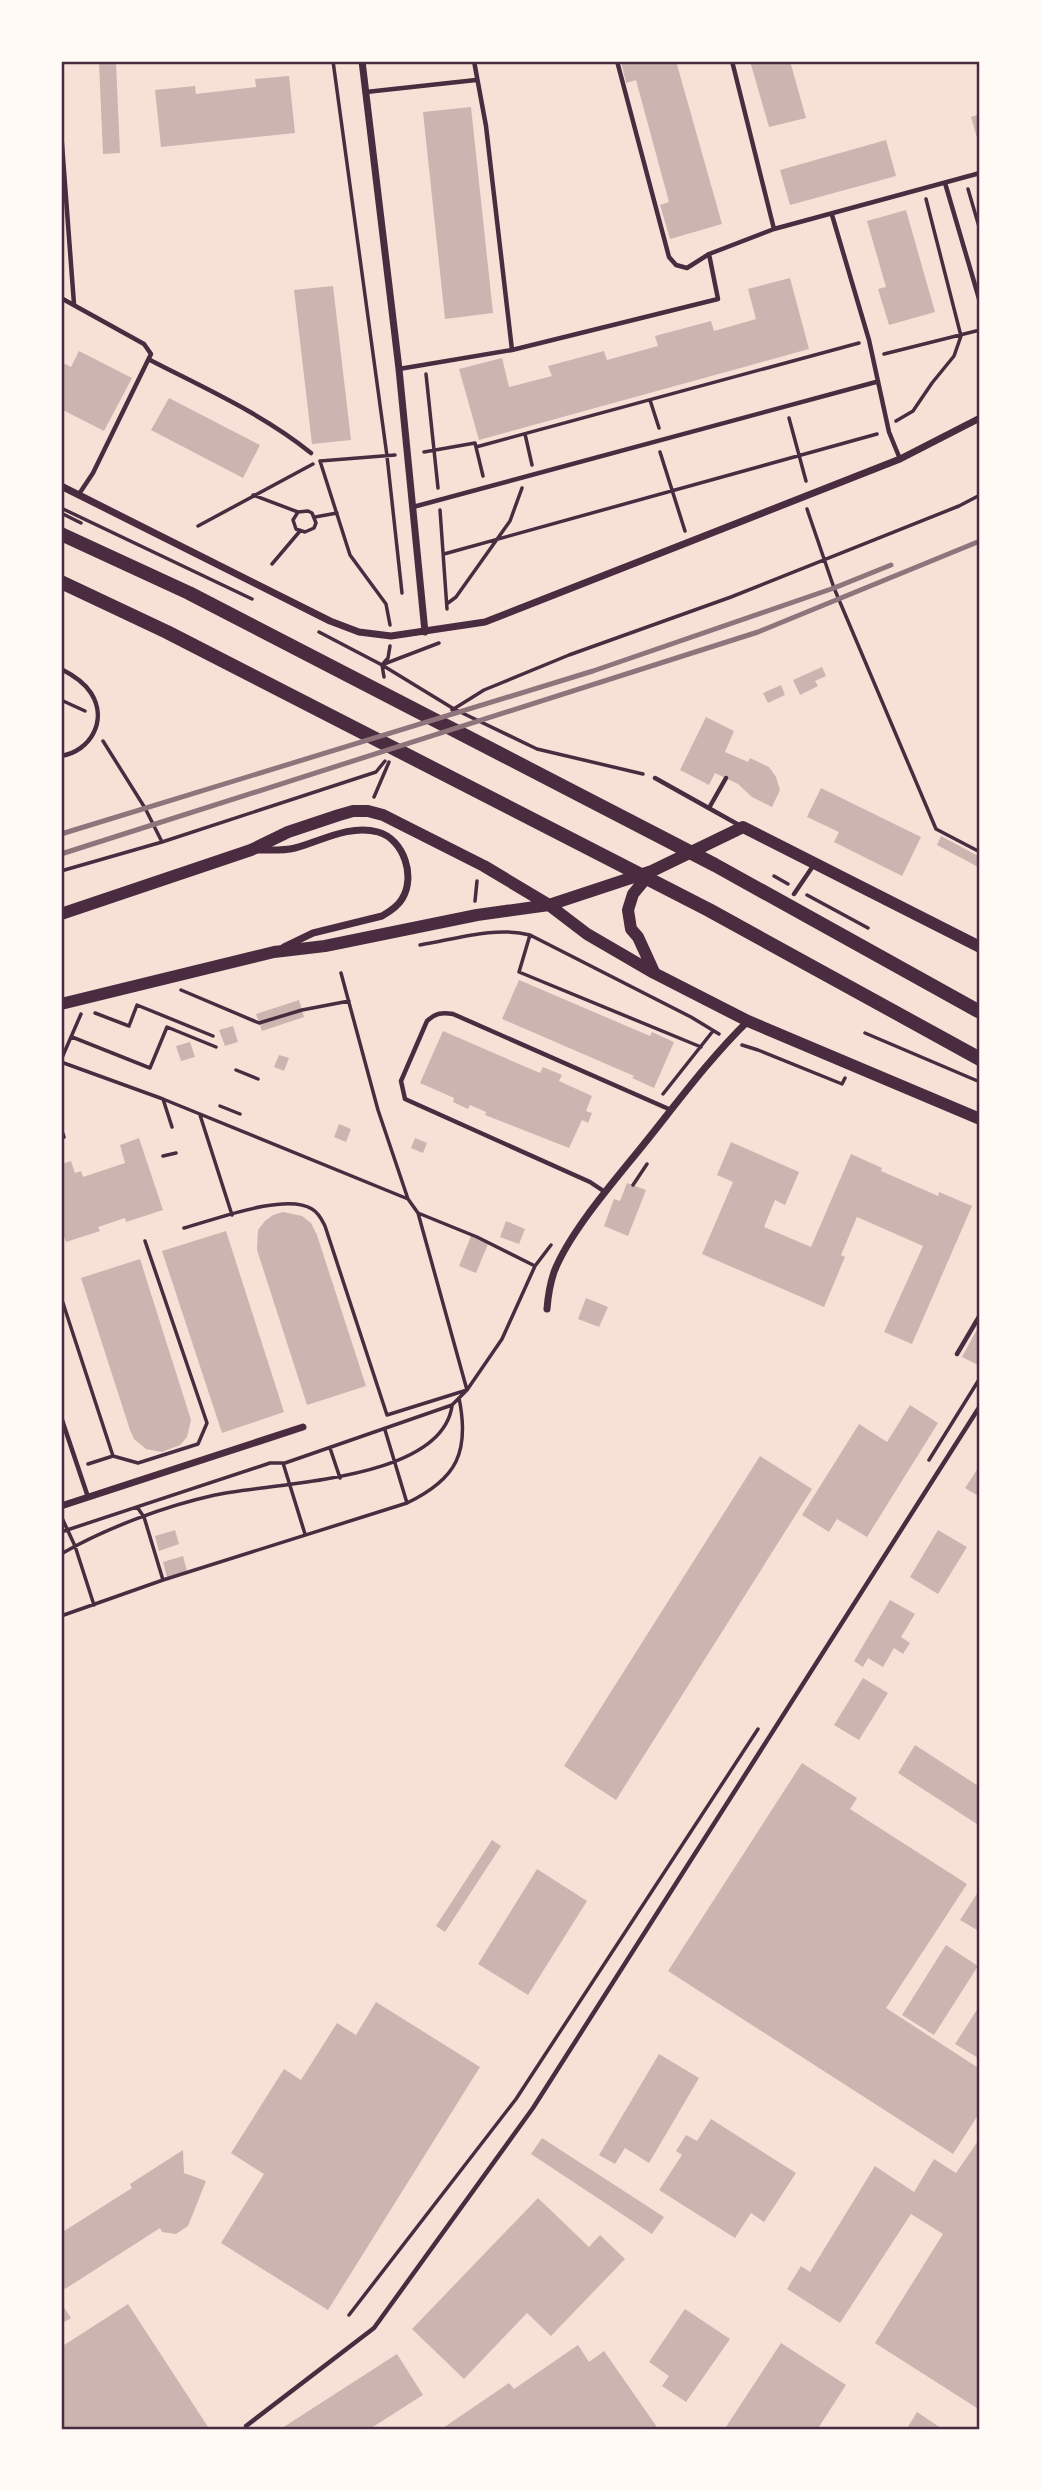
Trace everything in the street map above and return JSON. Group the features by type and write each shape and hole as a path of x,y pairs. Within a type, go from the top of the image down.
{"main road":[{"path":"61,534 189,593 703,859 980,1012"},
{"path":"61,582 167,632 697,904 980,1059"},
{"path":"61,914 251,850 288,832 353,811 369,811 406,826 484,866 549,905 587,934 654,973 748,1021 980,1119"},
{"path":"61,1004 274,952 325,946 465,917 549,905 652,871 743,827 980,947"},
{"path":"652,871 633,894 628,920 654,973"}],"street":[{"path":"362,61 400,369 425,632"},
{"path":"61,486 330,621 359,632 391,636 485,622 900,458 980,418"},
{"path":"251,850 291,849 362,829 388,836 402,853 405,863 403,899 390,911 382,916 313,933 274,952"},
{"path":"547,1309 555,1270 578,1231 672,1110 729,1040 748,1021"},
{"path":"61,1506 303,1427"}],"lane":[{"path":"474,61 486,126 512,350"},
{"path":"617,61 669,257 676,265 687,268 709,254 774,229 980,173"},
{"path":"732,61 774,229"},
{"path":"366,92 476,80"},
{"path":"61,131 74,304"},
{"path":"945,183 980,302"},
{"path":"832,215 869,340 889,432 900,458"},
{"path":"400,369 512,350 718,299 709,254"},
{"path":"61,298 144,344 151,354 93,473 79,494"},
{"path":"150,360 253,414 311,453"},
{"path":"412,507 877,382"},
{"path":"61,669 77,678 91,693 99,712 96,730 86,744 71,755 61,756"},
{"path":"655,778 743,827"},
{"path":"709,808 726,778"},
{"path":"794,894 814,864"},
{"path":"606,1192 590,1182 405,1099 401,1081 427,1021 442,1012 453,1014 672,1110"},
{"path":"957,1354 980,1315"},
{"path":"248,2430 246,2426 374,2328 525,2119 980,1406"},
{"path":"61,1417 88,1497"}],"path":[{"path":"332,61 387,456 402,593"},
{"path":"964,178 980,230"},
{"path":"444,554 889,432 895,422 913,411 954,356 961,336 923,189"},
{"path":"872,357 980,330"},
{"path":"476,447 869,340"},
{"path":"650,400 663,441 659,450 688,542"},
{"path":"448,603 456,597 510,521 532,465 525,434"},
{"path":"424,452 475,443 486,489"},
{"path":"198,526 320,461 395,455"},
{"path":"320,461 350,555 386,604 391,636 388,658 382,665"},
{"path":"253,495 298,512 308,510 315,517"},
{"path":"442,714 484,690 569,655 801,570 980,495"},
{"path":"298,512 293,520 300,531 305,532 314,527 315,517"},
{"path":"315,517 337,513"},
{"path":"272,564 300,531"},
{"path":"830,575 936,829 980,852"},
{"path":"382,665 448,640"},
{"path":"382,665 454,709 537,749 655,778"},
{"path":"61,700 85,711 145,808 162,842"},
{"path":"61,871 162,842 376,772 390,754"},
{"path":"475,903 478,877"},
{"path":"416,945 499,931 530,935 669,1005 719,1034"},
{"path":"530,935 519,972 701,1047"},
{"path":"341,973 378,1110 408,1199 418,1213 467,1390"},
{"path":"190,994 259,1023 302,1010 349,1001"},
{"path":"90,1010 129,1026 137,1005 213,1036"},
{"path":"72,1037 150,1068 167,1027 216,1047"},
{"path":"660,1099 713,1031"},
{"path":"865,1033 980,1082"},
{"path":"739,1045 842,1084 845,1078"},
{"path":"61,1062 163,1099 408,1199"},
{"path":"236,1070 258,1079"},
{"path":"163,1099 172,1127"},
{"path":"220,1106 240,1114"},
{"path":"200,1115 232,1215"},
{"path":"61,1128 64,1137 61,1138"},
{"path":"163,1156 176,1153"},
{"path":"184,1228 288,1202 316,1211 325,1226 387,1415 467,1390"},
{"path":"418,1213 477,1237 536,1266"},
{"path":"85,1465 113,1456 138,1463 198,1444 207,1423 145,1241"},
{"path":"61,1532 270,1463 283,1463 330,1448 452,1405 467,1390 502,1339 536,1266 551,1245"},
{"path":"61,1297 113,1456"},
{"path":"929,1460 980,1378"},
{"path":"61,1616 163,1580 407,1503 430,1492 445,1479 457,1462 464,1432 459,1398"},
{"path":"61,1554 144,1517 215,1495 340,1478 394,1461 435,1439 450,1416 452,1405"},
{"path":"384,1430 407,1503"},
{"path":"330,1448 340,1478"},
{"path":"138,1463 141,1472"},
{"path":"283,1463 305,1534"},
{"path":"151,1494 154,1501"},
{"path":"137,1507 144,1517 163,1580"},
{"path":"61,1516 75,1546 94,1605"},
{"path":"349,2315 516,2099 759,1727"}],"building":[{"path":"621,61 676,61 722,224 670,239 660,205 669,202 636,80 626,83"},
{"path":"750,61 790,61 806,118 769,127"},
{"path":"99,63 116,63 120,153 103,154"},
{"path":"289,76 295,133 161,147 155,90 195,86 196,94 256,87 255,79"},
{"path":"471,107 493,313 445,319 423,112"},
{"path":"980,114 980,145 979,145 971,117"},
{"path":"886,140 896,176 790,205 780,170"},
{"path":"906,210 935,312 889,325 878,289 886,287 867,221"},
{"path":"790,278 809,349 479,440 459,369 502,358 509,387 552,376 548,366 604,351 607,360 658,346 655,336 711,321 714,331 756,319 748,289"},
{"path":"333,286 351,440 312,444 294,290"},
{"path":"79,351 132,378 104,431 61,409 61,362 71,367"},
{"path":"169,398 260,445 243,478 151,430"},
{"path":"822,667 826,676 815,681 818,686 800,695 793,680"},
{"path":"781,685 785,695 768,703 763,693"},
{"path":"706,717 734,731 725,752 748,762 750,758 769,767 780,790 772,807 752,797 738,784 715,773 709,785 680,770"},
{"path":"821,788 921,837 902,876 834,842 839,832 807,817"},
{"path":"941,836 980,857 980,868 937,845"},
{"path":"519,980 650,1036 652,1032 674,1042 654,1088 632,1078 634,1076 502,1019"},
{"path":"299,1000 304,1017 262,1031 256,1014"},
{"path":"233,1026 238,1042 225,1046 219,1030"},
{"path":"443,1031 540,1073 543,1067 562,1075 559,1081 592,1096 586,1111 592,1113 588,1123 582,1120 569,1148 485,1115 486,1112 470,1105 468,1109 453,1102 454,1098 420,1083"},
{"path":"190,1042 195,1057 181,1061 176,1046"},
{"path":"279,1055 289,1058 284,1071 274,1067"},
{"path":"339,1124 351,1129 346,1142 334,1137"},
{"path":"139,1138 163,1210 126,1222 125,1218 98,1227 100,1231 66,1242 61,1228 61,1164 71,1161 75,1173 81,1171 83,1177 125,1163 120,1145"},
{"path":"415,1138 427,1143 423,1153 411,1148"},
{"path":"731,1142 799,1172 785,1205 775,1200 764,1227 811,1247 851,1154 882,1168 881,1171 938,1196 939,1192 972,1206 912,1344 884,1332 923,1246 857,1217 841,1255 845,1257 824,1307 702,1254 733,1182 717,1175"},
{"path":"627,1183 646,1190 628,1236 604,1226 614,1199 620,1201"},
{"path":"283,1212 302,1216 311,1223 317,1235 366,1386 307,1405 257,1250 258,1230 273,1215"},
{"path":"506,1221 525,1229 519,1244 500,1237"},
{"path":"226,1231 284,1412 222,1433 162,1251"},
{"path":"471,1236 488,1244 476,1273 459,1266"},
{"path":"140,1259 191,1420 187,1437 180,1445 162,1452 146,1449 134,1439 81,1278"},
{"path":"586,1298 608,1307 599,1327 578,1319"},
{"path":"980,1324 980,1366 962,1357"},
{"path":"910,1405 938,1423 867,1537 837,1519 829,1532 802,1515 859,1424 887,1442"},
{"path":"760,1456 812,1489 616,1800 564,1766"},
{"path":"980,1465 980,1497 965,1488"},
{"path":"175,1530 179,1544 159,1551 155,1536"},
{"path":"938,1530 967,1547 938,1594 910,1577"},
{"path":"183,1556 187,1571 167,1577 163,1562"},
{"path":"890,1600 915,1614 901,1637 910,1643 903,1654 894,1648 883,1667 868,1658 863,1667 854,1661"},
{"path":"863,1678 888,1693 859,1740 834,1725"},
{"path":"915,1745 980,1787 980,1826 898,1773"},
{"path":"802,1763 857,1798 850,1809 967,1884 886,2008 980,2069 980,2112 953,2154 668,1971"},
{"path":"492,1840 501,1846 445,1932 436,1926"},
{"path":"537,1869 587,1901 528,1995 478,1964"},
{"path":"980,1889 980,1925 977,1930 960,1920"},
{"path":"946,1945 978,1966 934,2035 902,2015"},
{"path":"376,2002 480,2067 328,2310 221,2243 264,2174 231,2153 284,2069 301,2080 337,2023 356,2035"},
{"path":"980,2005 980,2059 955,2044"},
{"path":"659,2054 699,2078 649,2163 625,2148 615,2164 599,2155"},
{"path":"711,2119 796,2173 764,2222 751,2213 735,2238 659,2190 682,2155 676,2151 686,2135 697,2141"},
{"path":"542,2138 664,2217 652,2234 531,2154"},
{"path":"978,2141 980,2410 875,2343 943,2234 911,2214 840,2323 787,2289 801,2266 810,2272 875,2166 914,2192 934,2159 956,2173"},
{"path":"183,2150 184,2173 206,2181 188,2226 176,2234 162,2232 160,2228 65,2289 61,2283 61,2233 132,2188 130,2184"},
{"path":"538,2198 589,2247 600,2235 625,2259 551,2336 527,2313 464,2379 412,2329"},
{"path":"61,2303 71,2318 61,2324"},
{"path":"128,2304 210,2430 61,2430 61,2347"},
{"path":"685,2309 730,2339 686,2402 662,2386 669,2376 649,2362"},
{"path":"781,2343 846,2385 817,2430 724,2430"},
{"path":"578,2345 589,2362 604,2351 659,2430 440,2430 509,2383 514,2389"},
{"path":"397,2354 423,2395 368,2430 279,2430"},
{"path":"917,2412 944,2430 906,2430"}],"railway":[{"path":"61,854 758,632 980,541"},
{"path":"61,834 593,671 834,588 891,565"}]}
